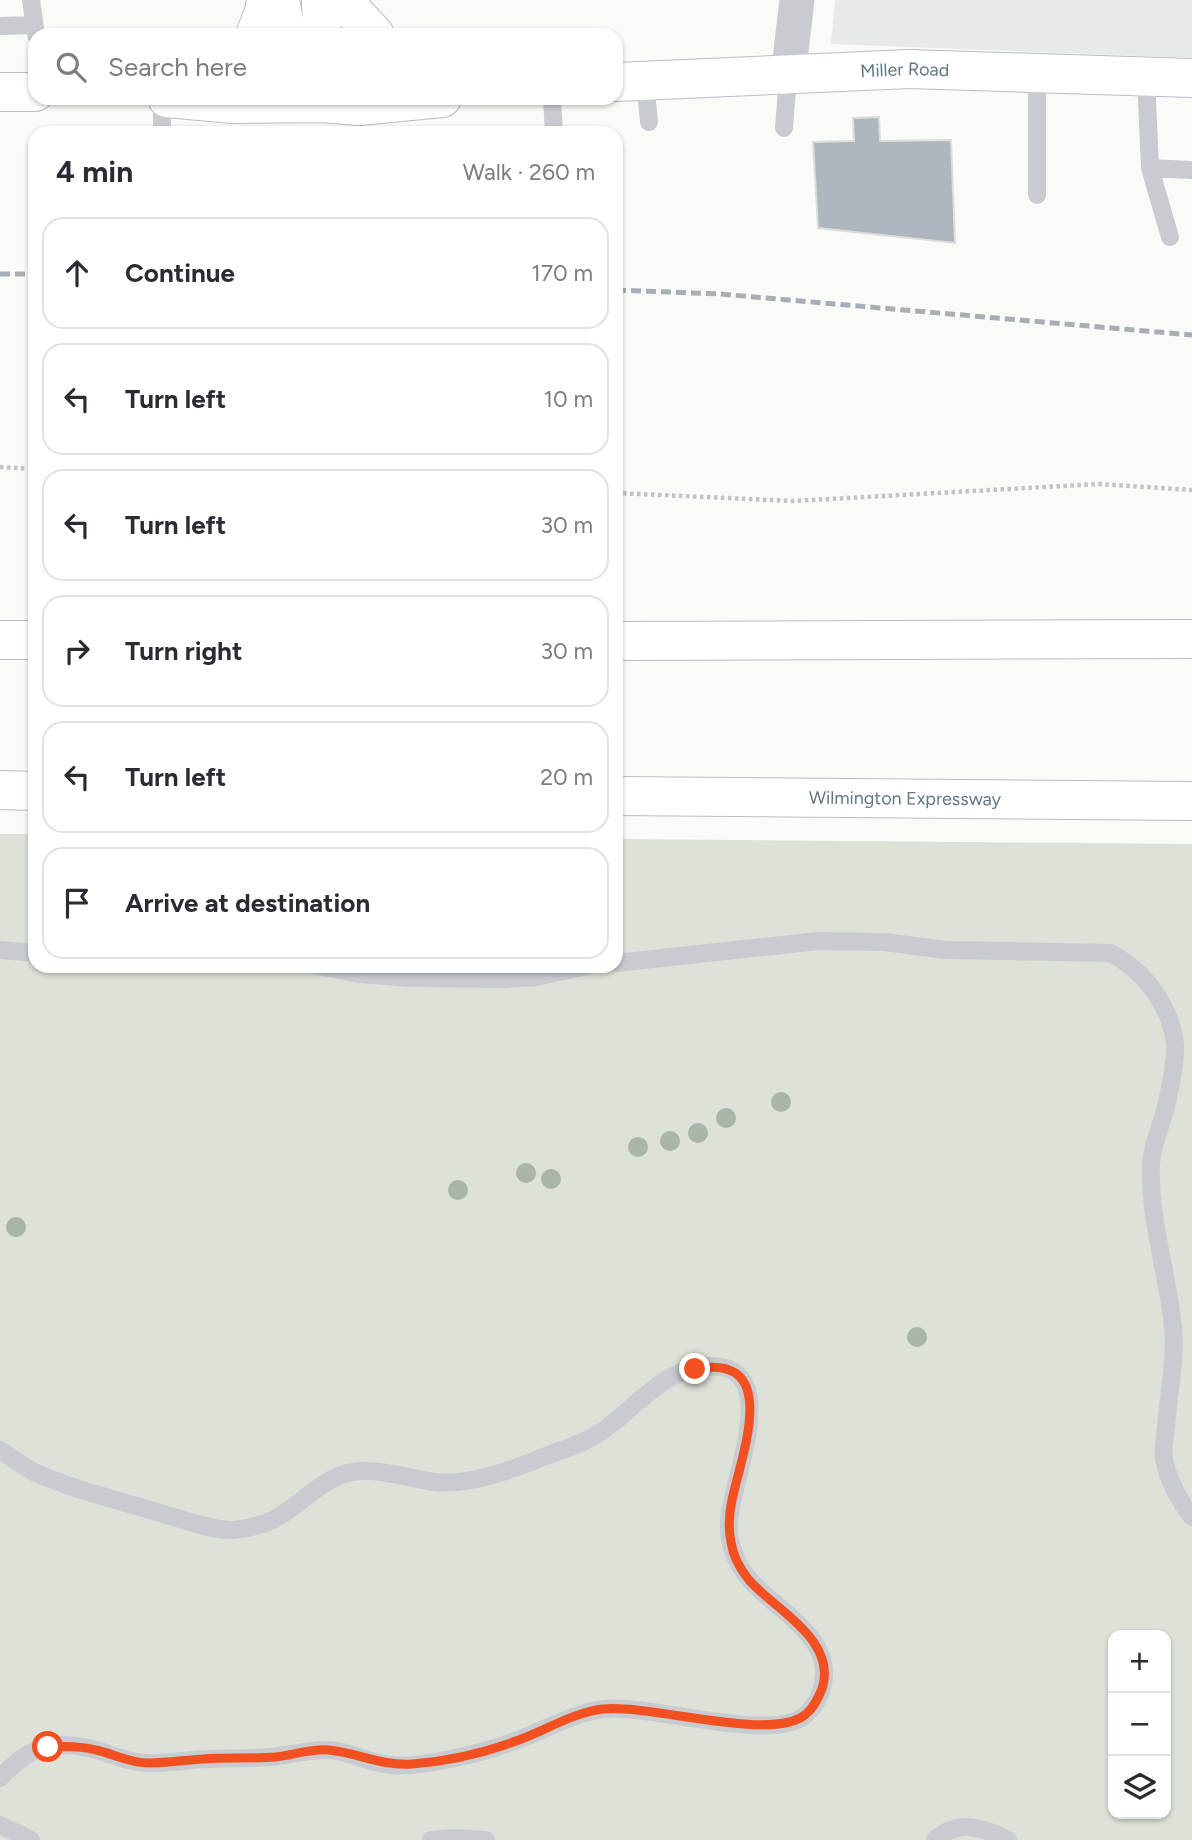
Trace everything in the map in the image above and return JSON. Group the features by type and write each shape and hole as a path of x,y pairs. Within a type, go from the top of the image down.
{"main road":[{"path":"258,28 266,0"},
{"path":"280,0 286,28"},
{"path":"321,0 322,28"},
{"path":"343,0 369,28"},
{"name":"Miller Road","path":"631,81 910,69 1192,78"},
{"path":"0,92 28,92"},
{"path":"0,639 28,640"},
{"path":"623,641 1192,639"},
{"path":"0,790 28,791"},
{"name":"Wilmington Expressway","path":"623,796 1192,801"}],"street":[{"path":"788,76 797,0"}],"lane":[{"path":"31,0 35,28"},
{"path":"0,26 28,29"},
{"path":"1037,73 1037,195"},
{"path":"784,128 788,76"},
{"path":"1146,76 1150,168 1170,237"},
{"path":"631,81 649,122"},
{"path":"162,126 164,105"},
{"path":"552,105 554,126"},
{"path":"1150,168 1192,170"},
{"path":"623,962 818,941 852,940 945,950 1110,953 1126,961 1157,997 1170,1019 1175,1045 1173,1071 1151,1161 1152,1202 1156,1240 1173,1328 1173,1366 1163,1456 1179,1501 1192,1517"},
{"path":"0,950 28,952"},
{"path":"354,973 411,978 504,979 555,973"},
{"path":"0,1450 32,1471 74,1486 206,1527 230,1530 272,1521 328,1480 343,1475 364,1471 440,1483 512,1469 596,1436 645,1393 676,1376 710,1366 725,1368 744,1382 750,1395 747,1435 728,1524 736,1559 749,1580 805,1629 822,1662 825,1680 818,1700 806,1715 783,1724 750,1724 601,1709 490,1750 451,1759 392,1765 326,1749 265,1758 146,1764 72,1746 48,1747 26,1753 0,1778"},
{"path":"0,1825 31,1840"},
{"path":"935,1840 951,1830 971,1826 1008,1840"},
{"path":"430,1840 486,1840"}],"path":[{"path":"0,467 28,468"},
{"path":"623,493 793,501 1099,484 1192,490"}],"shaded area":[{"path":"835,0 1192,0 1192,58 831,44"},
{"path":"0,834 28,834 28,973 623,973 623,839 1192,844 1192,1840 0,1840"}],"building":[{"path":"879,117 880,141 951,140 955,243 818,228 813,142 854,141 853,118"}],"railway":[{"path":"0,274 28,274"},
{"path":"623,290 720,294 1192,335"}],"route":[{"path":"48,1747 72,1746 98,1750 146,1764 275,1757 326,1749 392,1765 416,1764 490,1750 601,1709 750,1724 791,1723 806,1715 818,1700 825,1680 822,1662 805,1629 749,1580 736,1559 730,1542 728,1524 751,1414 750,1395 744,1382 725,1368 710,1366 695,1369"}]}
